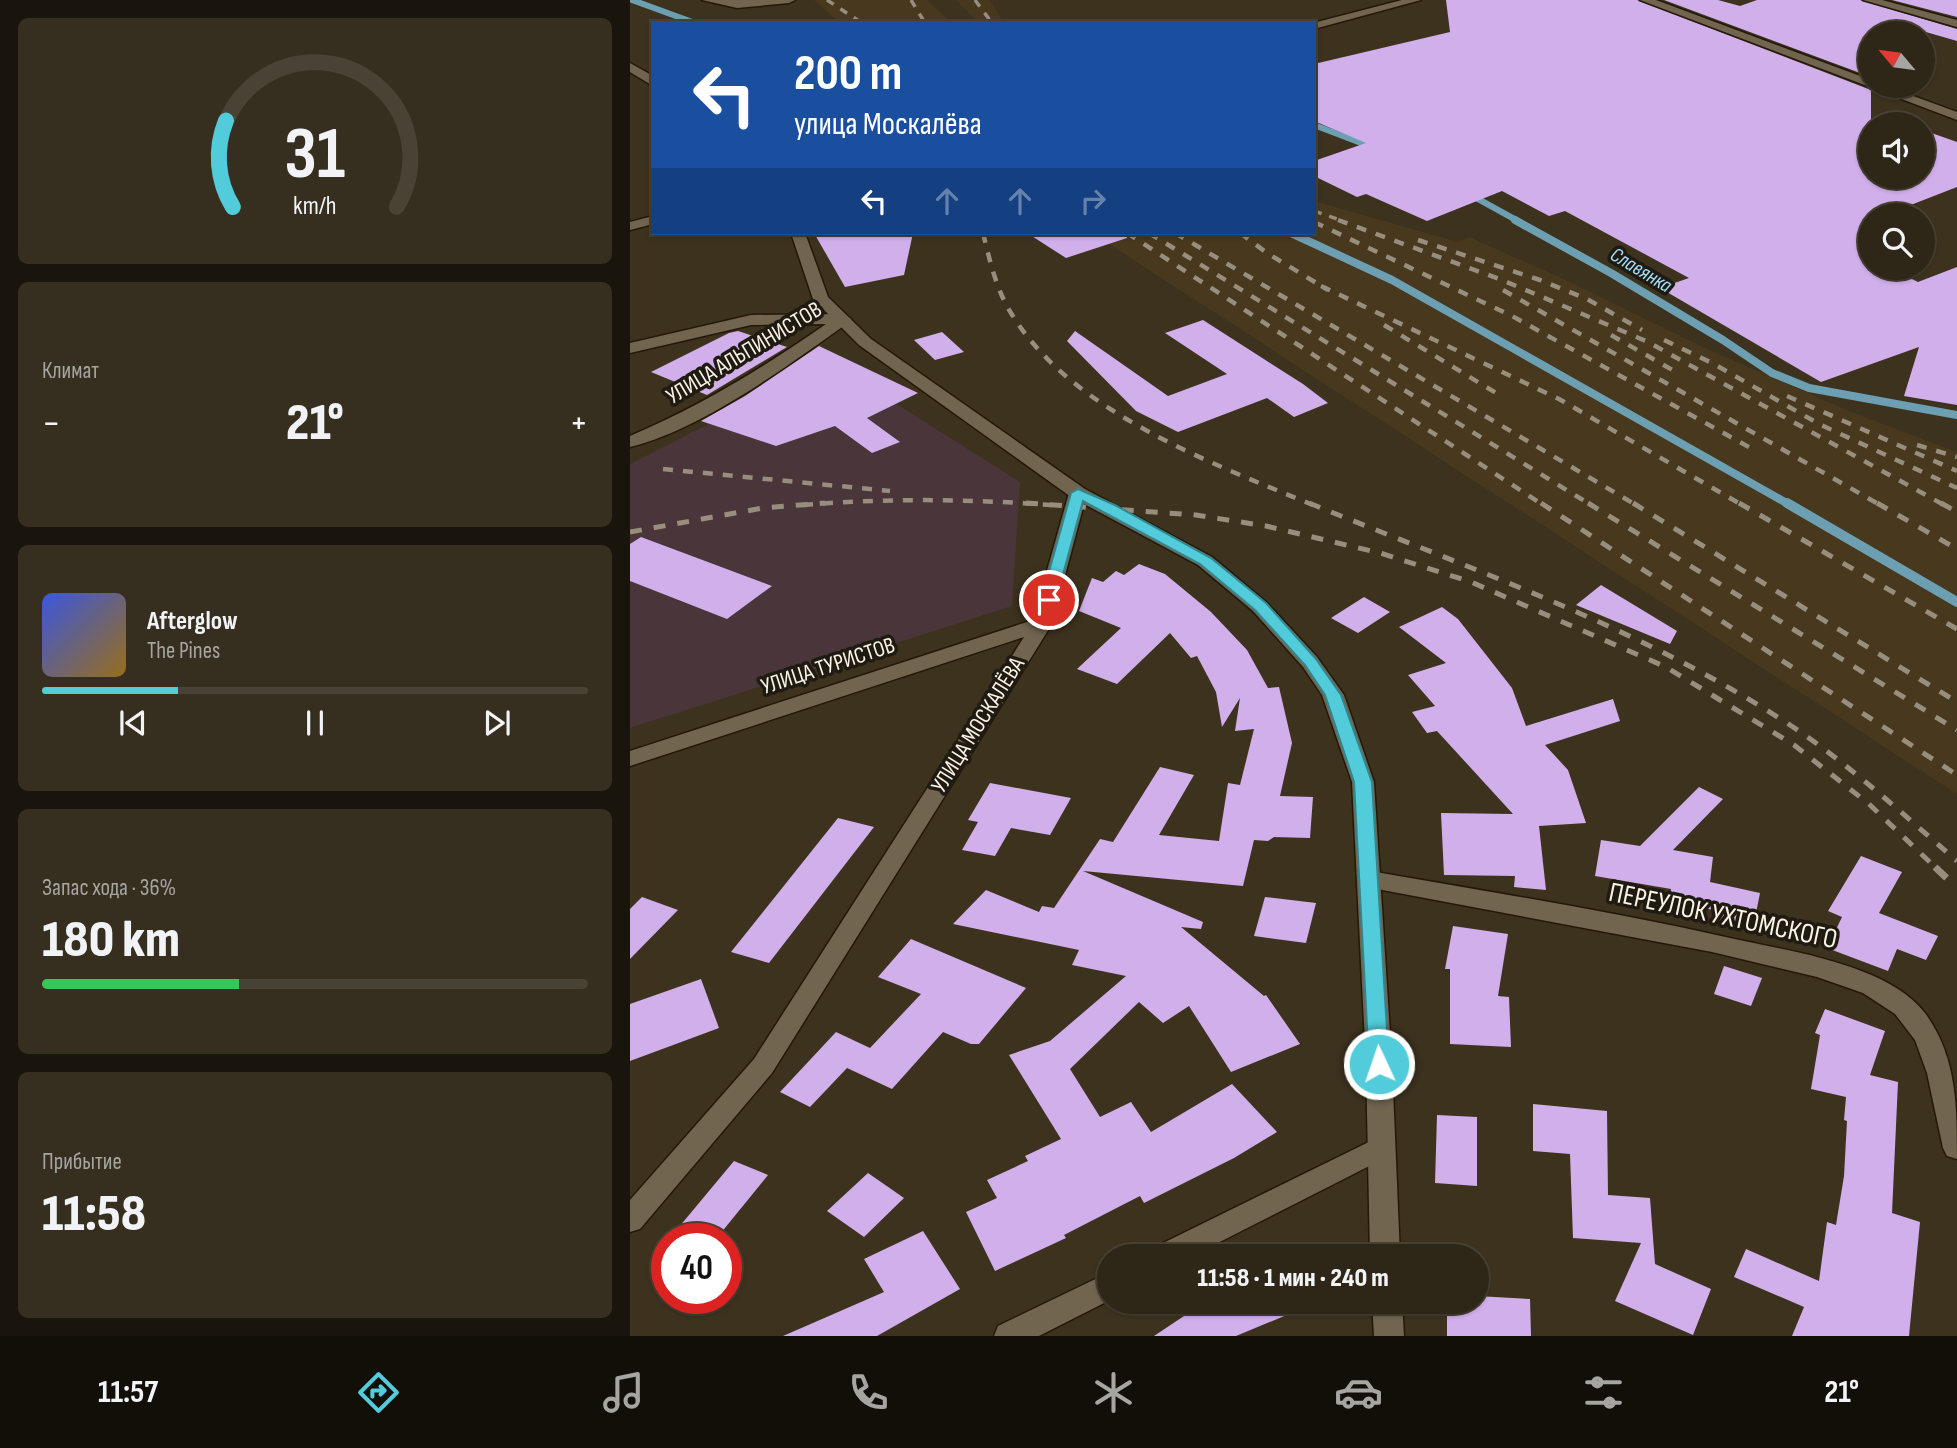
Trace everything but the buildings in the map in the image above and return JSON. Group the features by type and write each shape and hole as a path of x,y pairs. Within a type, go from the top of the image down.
{"street":[{"path":"708,0 737,5 789,0"},
{"path":"1316,25 1415,0"},
{"path":"1646,0 1858,79"},
{"path":"1869,0 1957,24"},
{"path":"630,66 651,81"},
{"path":"1908,98 1957,116"},
{"path":"630,226 651,221"},
{"path":"799,235 821,299 864,342 1078,493 1121,513 1205,561 1260,607 1310,662 1333,695 1363,782 1370,880 1385,1244"},
{"path":"630,348 751,320 843,319"},
{"name":"УЛИЦА АЛЬПИНИСТОВ","path":"630,442 698,412 774,368 843,319"},
{"name":"УЛИЦА МОСКАЛЁВА","path":"630,1220 762,1066 1042,624 1078,493"},
{"name":"УЛИЦА ТУРИСТОВ","path":"630,759 1042,624"},
{"name":"ПЕРЕУЛОК УХТОМСКОГО","path":"1370,880 1688,937 1846,975 1877,989 1905,1008 1925,1031 1936,1058 1957,1148"},
{"path":"1189,1244 1381,1147"},
{"path":"1009,1336 1097,1292"},
{"path":"1388,1314 1389,1336"}],"shaded area":[{"path":"814,0 927,0 950,21 838,21"},
{"path":"956,0 990,0 1003,21 977,21"},
{"path":"1316,202 1458,242 1469,237 1553,274 1705,348 1854,413 1957,452 1957,794 1095,235 1316,235"},
{"path":"830,362 1020,482 1012,606 630,728 630,464"}],"waterway":[{"name":"Славянка","path":"632,0 690,21"},
{"name":"Славянка","path":"1316,126 1374,148"},
{"name":"Славянка","path":"1469,194 1518,221"},
{"name":"Славянка","path":"1515,220 1611,273 1723,340 1772,373 1809,388 1957,415"},
{"path":"1295,235 1392,280 1790,505"},
{"path":"1787,503 1957,602"}],"railway":[{"path":"827,0 859,21"},
{"path":"911,0 924,21"},
{"path":"975,0 991,21"},
{"path":"1316,212 1343,221"},
{"path":"1338,220 1502,280 1646,341 1944,505"},
{"path":"1316,223 1512,316 1756,451"},
{"path":"984,235 997,285 1011,313 1037,348 1069,379 1106,406 1188,452 1313,505"},
{"path":"1130,235 1543,505"},
{"path":"1152,235 1591,505"},
{"path":"1178,235 1636,505"},
{"path":"1243,235 1323,287"},
{"path":"1418,240 1540,280 1587,299 1642,330"},
{"path":"1323,287 1559,399 1742,505"},
{"path":"1323,287 1328,290"},
{"path":"1503,290 1880,505"},
{"path":"1384,325 1501,396"},
{"path":"1611,335 1676,372"},
{"path":"1664,340 1714,364 1819,424 1957,488"},
{"path":"1787,396 1957,471"},
{"path":"1917,445 1957,457"},
{"path":"663,469 890,491"},
{"path":"803,505 927,500 1051,505"},
{"path":"630,532 763,508 825,503"},
{"path":"1026,503 1196,515 1266,526 1380,553 1471,582 1666,667 1794,745 1869,804 1937,869"},
{"path":"1309,503 1557,603 1678,660 1736,692 1793,727 1836,758 1957,861"},
{"path":"1541,503 1957,775"},
{"path":"1588,503 1957,730"},
{"path":"1633,503 1957,702"},
{"path":"1739,503 1957,629"},
{"path":"1877,503 1957,549"},
{"path":"1941,503 1957,512"},
{"path":"1935,867 1957,888"}],"route":[{"path":"1049,600 1078,493 1163,536 1205,561 1260,607 1310,662 1333,695 1363,782 1379,1064"}]}
